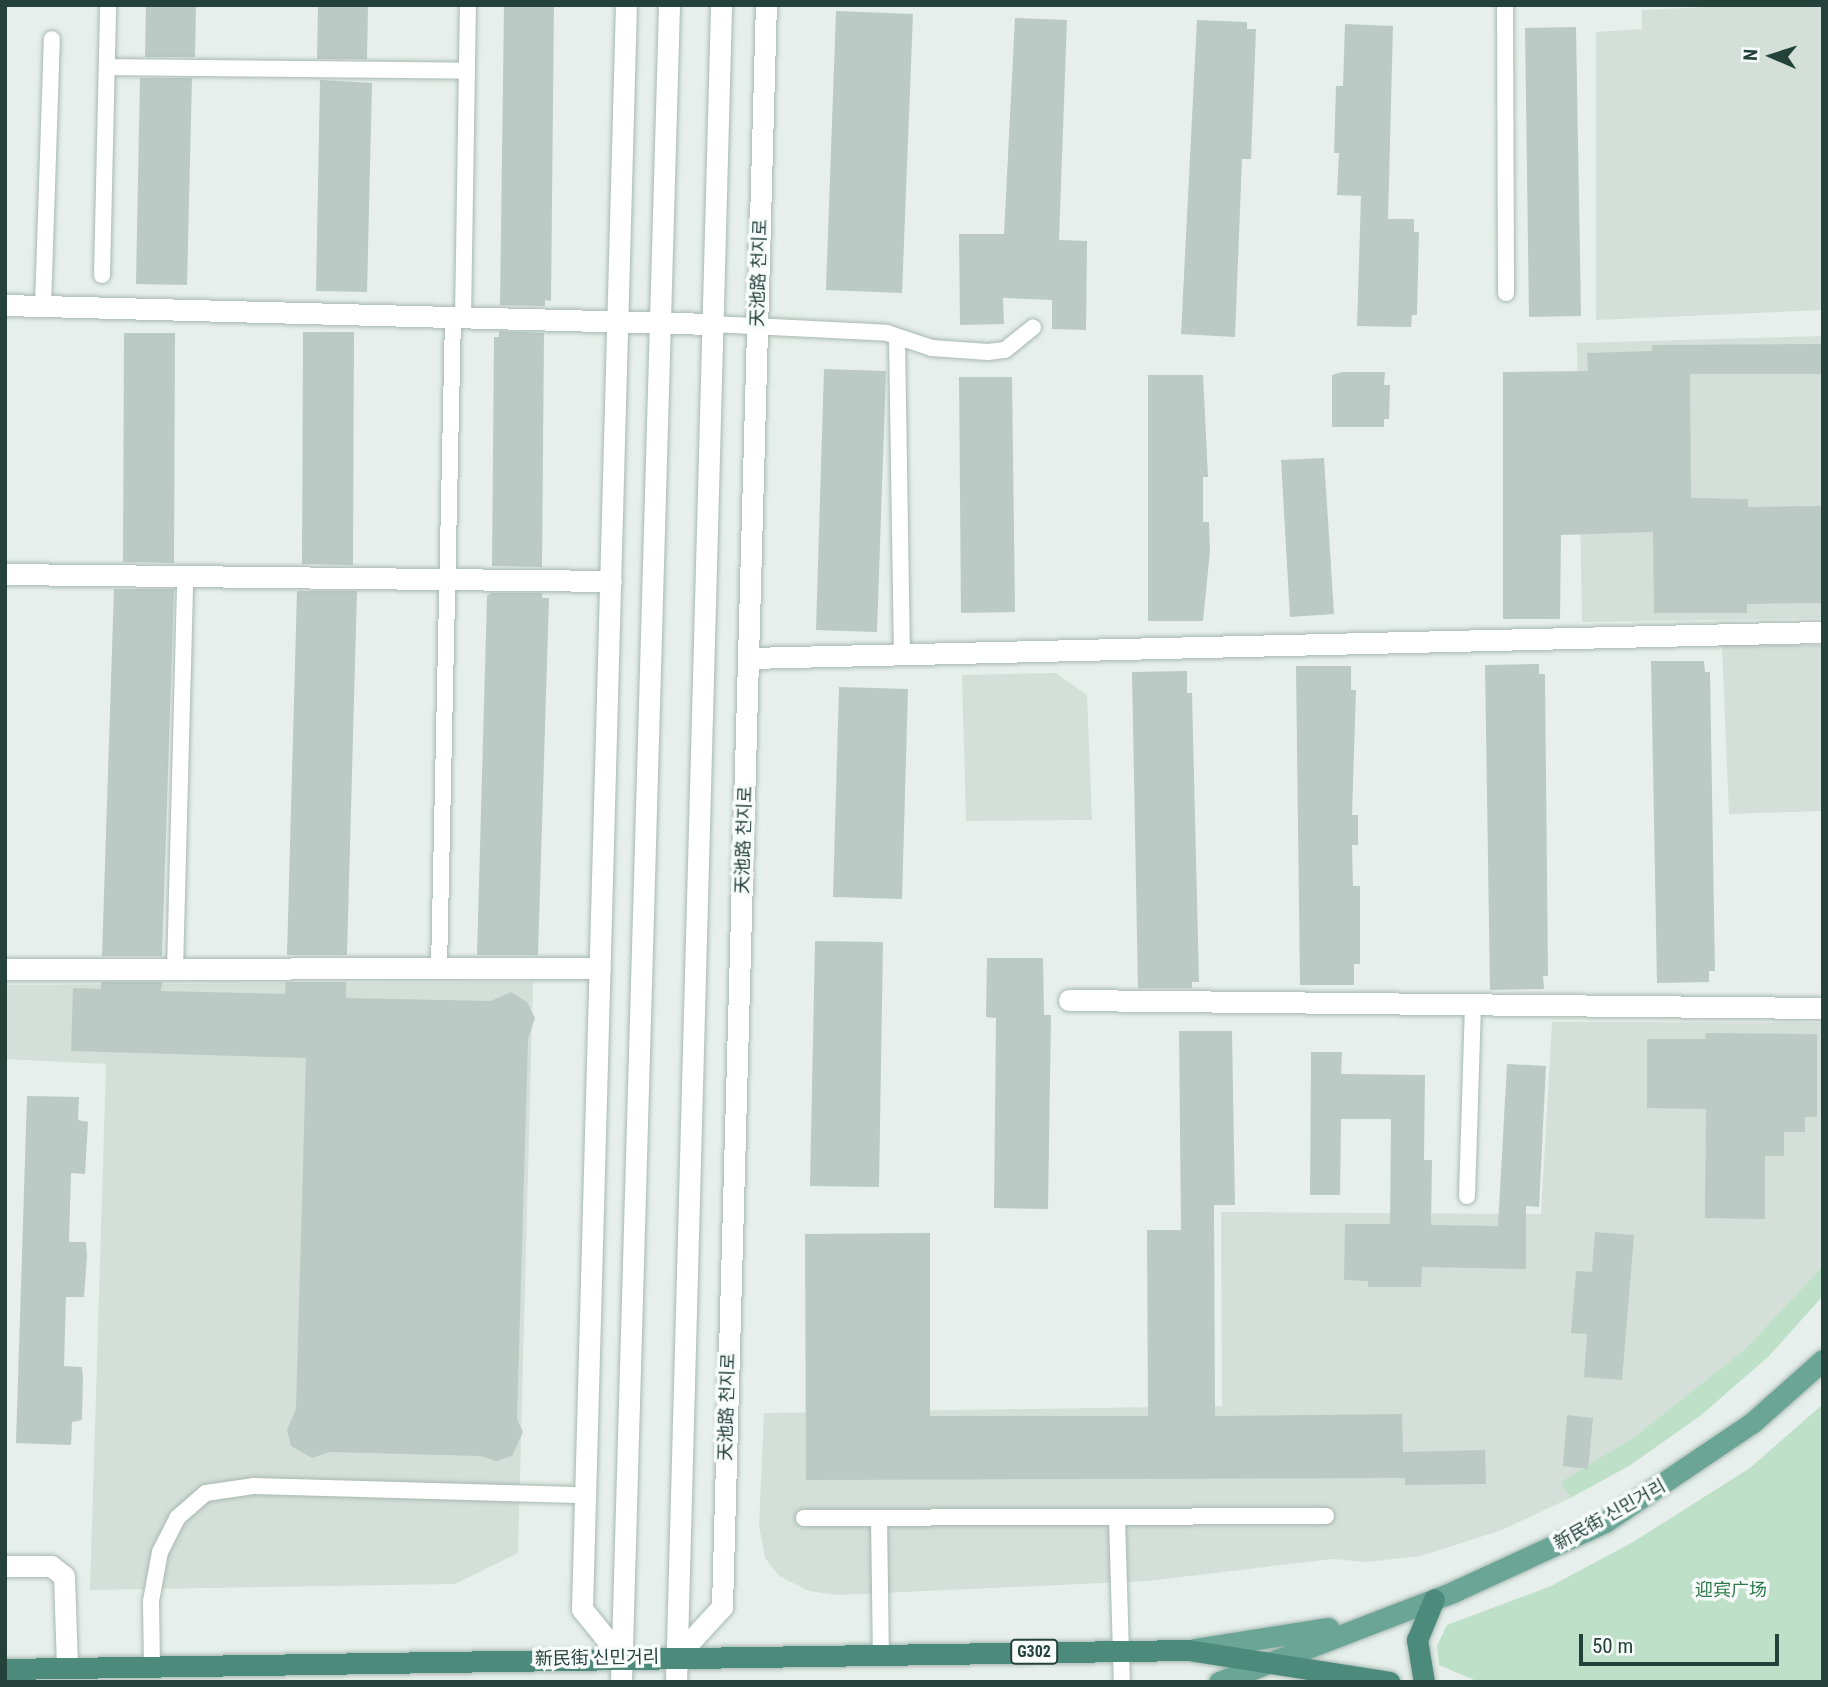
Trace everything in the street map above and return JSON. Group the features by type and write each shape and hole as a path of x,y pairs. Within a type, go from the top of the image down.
{"highway":[{"path":"1424,1682 1418,1640 1434,1598"},
{"name":"新民街 신민거리","path":"5,1669 621,1657 1188,1650 1389,1682"}],"main road":[{"name":"新民街 신민거리","path":"1219,1682 1368,1621 1434,1598 1605,1522 1752,1423 1823,1360"},
{"name":"新民街 신민거리","path":"1188,1650 1368,1621"}],"street":[{"path":"621,1657 582,1609 626,5"},
{"path":"621,1682 669,5"},
{"path":"676,1682 721,5"},
{"name":"天池路 천지로","path":"676,1657 722,1607 766,5"},
{"path":"5,305 618,325 712,324"},
{"path":"5,574 611,581"},
{"path":"749,657 902,657 1823,632"},
{"path":"5,970 600,968"},
{"path":"1069,1000 1823,1008"},
{"path":"5,1566 51,1566 60,1571 65,1584 67,1668"}],"lane":[{"path":"102,275 108,5"},
{"path":"439,969 448,579 468,5"},
{"path":"1505,5 1506,293"},
{"path":"43,306 52,39"},
{"path":"107,67 467,71"},
{"path":"712,324 897,338 932,348 1005,351 1033,327"},
{"path":"897,338 902,657"},
{"path":"175,970 185,576"},
{"path":"1467,1196 1473,1004"},
{"path":"152,1666 151,1601 160,1552 177,1518 206,1493 254,1486 586,1495"},
{"path":"804,1518 1326,1516"},
{"path":"879,1518 881,1654"},
{"path":"1117,1518 1122,1682"}],"shaded area":[{"path":"1823,5 1823,310 1596,320 1596,32 1642,29 1642,10"},
{"path":"1823,336 1823,618 1582,622 1577,343"},
{"path":"1722,645 1823,645 1823,811 1729,814"},
{"path":"1056,673 1087,695 1092,820 966,821 962,675"},
{"path":"533,982 518,1553 455,1584 90,1590 106,1064 5,1059 5,985"},
{"path":"1552,1022 1823,1023 1823,1266 1744,1350 1634,1437 1562,1482 1570,1498 1502,1530 1421,1556 1367,1562 1332,1559 1147,1581 838,1595 809,1591 779,1576 765,1558 759,1526 764,1413 1222,1406 1221,1212 1541,1214"}],"green space":[{"path":"1823,1266 1823,1296 1768,1357 1700,1416 1629,1466 1570,1498 1561,1482 1634,1437 1744,1350"},
{"name":"迎宾广场","path":"1823,1404 1823,1682 1479,1682 1439,1665 1437,1646 1447,1625 1551,1586 1633,1542 1750,1468"}],"building":[{"path":"146,5 196,5 195,57 145,57"},
{"path":"318,5 368,5 367,59 317,59"},
{"path":"504,5 554,5 551,301 545,300 545,306 500,305"},
{"path":"836,11 913,14 902,293 826,290"},
{"path":"1015,18 1067,20 1059,240 1087,241 1086,330 1052,329 1052,300 1003,298 1004,324 960,325 959,234 1004,234"},
{"path":"1197,20 1247,22 1247,29 1256,29 1251,159 1242,159 1235,337 1181,334"},
{"path":"1345,24 1393,26 1388,219 1414,219 1414,232 1419,232 1417,315 1412,315 1411,327 1357,326 1361,196 1337,195 1339,153 1334,153 1336,86 1343,86"},
{"path":"1576,27 1581,316 1529,317 1525,28"},
{"path":"140,78 192,78 187,285 136,284"},
{"path":"320,80 372,83 367,292 316,291"},
{"path":"499,331 544,333 542,567 492,566 494,337 499,337"},
{"path":"303,332 354,332 353,565 302,564"},
{"path":"124,333 175,333 174,563 123,562"},
{"path":"1823,344 1823,374 1690,374 1691,498 1748,499 1748,507 1823,506 1823,603 1747,604 1747,613 1654,613 1653,532 1561,535 1560,619 1503,619 1503,372 1588,371 1587,353 1652,351 1652,345"},
{"path":"824,369 886,371 877,632 816,630"},
{"path":"1342,372 1385,372 1384,385 1390,385 1389,419 1384,419 1384,427 1332,427 1332,375"},
{"path":"1148,375 1203,375 1208,477 1203,477 1203,522 1209,522 1210,551 1203,621 1148,621"},
{"path":"959,377 1012,377 1015,612 961,613"},
{"path":"1324,458 1334,614 1290,617 1281,460"},
{"path":"114,589 174,589 162,956 102,956"},
{"path":"297,591 357,591 347,955 287,955"},
{"path":"491,593 542,593 542,598 549,598 538,955 477,955 487,596"},
{"path":"1651,661 1704,661 1705,672 1710,672 1715,971 1709,971 1709,982 1657,983"},
{"path":"1539,664 1539,674 1545,674 1548,976 1543,976 1544,989 1490,990 1485,665"},
{"path":"1296,666 1351,666 1351,690 1356,690 1352,815 1358,815 1358,845 1352,845 1353,886 1360,886 1360,964 1354,964 1354,985 1300,985"},
{"path":"1187,671 1187,693 1192,693 1199,982 1192,982 1192,988 1138,988 1132,672"},
{"path":"839,687 908,689 902,899 833,897"},
{"path":"815,941 883,942 879,1187 810,1186"},
{"path":"987,958 1043,958 1044,1015 1051,1015 1048,1209 994,1208 996,1018 986,1017"},
{"path":"101,982 162,982 161,991 285,994 286,982 346,982 346,998 491,1001 511,992 527,1002 535,1018 528,1039 517,1419 523,1432 512,1456 496,1461 481,1456 329,1452 312,1458 291,1446 287,1430 296,1409 306,1058 71,1051 73,988 101,989"},
{"path":"1179,1031 1232,1031 1235,1205 1214,1205 1215,1416 1402,1414 1403,1452 1485,1450 1486,1484 1405,1485 1405,1478 806,1480 805,1234 930,1233 930,1416 1148,1416 1147,1230 1181,1230"},
{"path":"1706,1033 1817,1034 1817,1117 1805,1117 1805,1132 1784,1132 1784,1156 1765,1156 1765,1219 1705,1218 1706,1109 1647,1108 1647,1039 1705,1039"},
{"path":"1311,1052 1342,1052 1341,1074 1425,1075 1424,1160 1432,1160 1431,1225 1498,1226 1507,1064 1546,1066 1539,1207 1526,1206 1526,1269 1422,1267 1421,1287 1368,1287 1368,1281 1344,1280 1345,1224 1390,1224 1391,1119 1341,1119 1340,1195 1310,1195"},
{"path":"27,1096 79,1097 78,1120 88,1122 85,1174 71,1173 69,1242 86,1242 87,1256 84,1297 66,1297 64,1366 82,1367 83,1377 82,1420 72,1422 71,1445 16,1443"},
{"path":"1595,1232 1634,1235 1622,1380 1584,1377 1587,1334 1571,1333 1576,1271 1592,1272"},
{"path":"1567,1415 1593,1418 1588,1469 1563,1466"}]}
